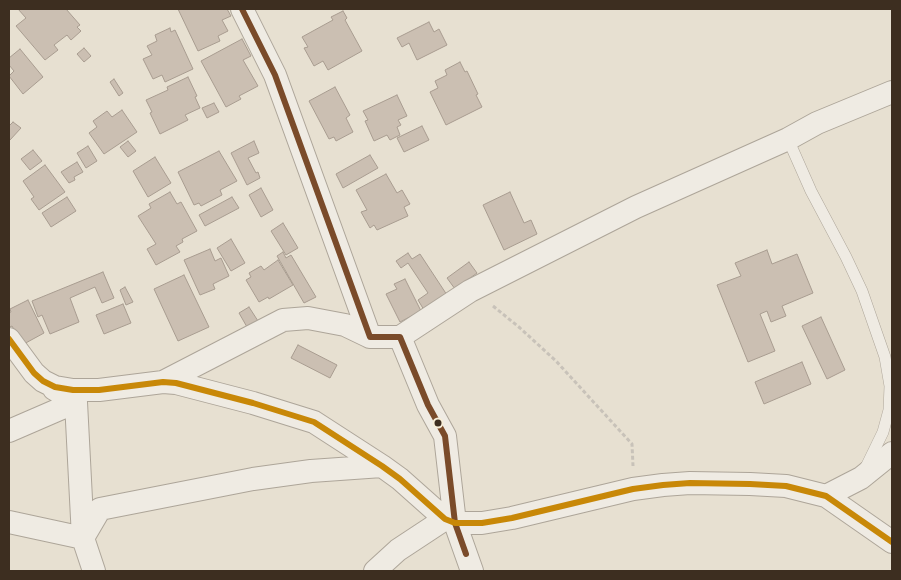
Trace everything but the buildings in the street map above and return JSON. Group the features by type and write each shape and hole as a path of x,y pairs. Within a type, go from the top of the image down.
{"street":[{"path":"242,9 275,75 370,336"},
{"path":"163,382 283,320 308,318 345,325 370,336 400,337 470,291 636,207 817,124 892,92"},
{"path":"400,337 428,405 444,436 450,521 472,571"},
{"path":"9,339 34,374 76,402"},
{"path":"43,381 73,390 99,390 163,382 176,383 253,403 314,422 400,479 450,521"},
{"path":"9,431 76,402"},
{"path":"76,402 83,538 94,571"},
{"path":"826,496 861,478 892,453"},
{"path":"83,538 100,509 253,479 311,471 382,466"},
{"path":"375,571 398,550 450,521 482,523 512,518 633,490 690,483 786,486 826,496 892,542"},
{"path":"9,522 83,538"}],"lane":[{"path":"788,138 811,190 862,291 880,340 889,373 890,396 883,432 861,478"}],"path":[{"path":"470,291 520,328 556,362 632,444 633,490"}],"transit line":[{"path":"242,9 275,75 370,337 400,337 428,405 445,436 455,523 466,554"},
{"path":"9,339 34,373 43,381 55,387 73,390 99,390 163,382 176,383 253,403 314,422 382,466 400,479 445,519 455,523 482,523 512,518 633,489 663,485 690,483 750,484 786,486 826,496 892,542"}]}
